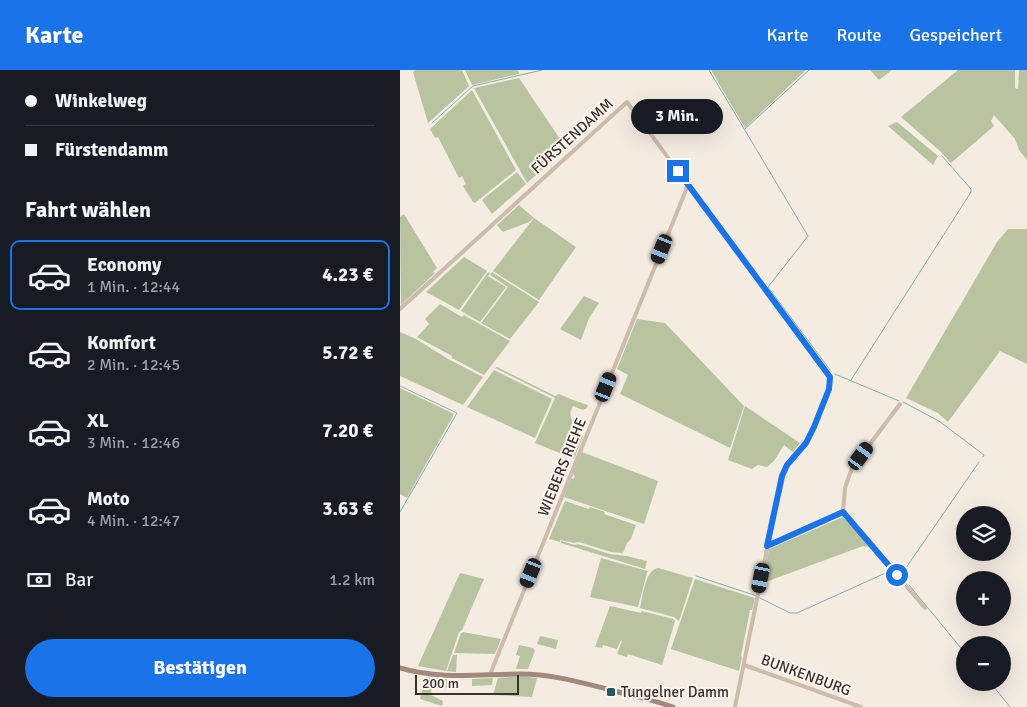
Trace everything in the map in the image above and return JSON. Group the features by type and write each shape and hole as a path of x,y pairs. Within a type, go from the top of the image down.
{"street":[{"name":"FÜRSTENDAMM","path":"400,309 627,102 830,377 829,389 814,427 806,443 787,465 782,476 735,707"},
{"name":"WIEBERS RIEHE","path":"491,675 688,185"},
{"path":"900,404 852,468 845,488 843,512 925,608"},
{"path":"767,546 843,512"},
{"name":"BUNKENBURG","path":"744,665 861,707"},
{"path":"400,668 418,673 437,675 522,674 555,678 673,707"}],"green space":[{"path":"415,70 462,70 469,86 428,123 413,72"},
{"path":"465,70 518,70 519,74 472,85"},
{"path":"711,70 806,70 745,128"},
{"path":"870,70 892,70 879,80"},
{"path":"958,70 1015,70 1015,88 1018,89 1019,70 1027,70 1027,160 1019,150 1015,139 994,115 991,121 994,126 951,163 901,117"},
{"path":"519,78 566,148 527,183 474,88"},
{"path":"472,90 516,170 475,203 463,186 466,184 462,176 459,178 438,137 435,138 430,129"},
{"path":"897,122 938,156 933,165 888,126"},
{"path":"517,172 526,184 492,214 482,200"},
{"path":"519,205 534,218 529,222 503,232 497,225"},
{"path":"404,214 437,268 433,272 435,273 401,305 400,217"},
{"path":"534,218 576,247 539,300 493,271"},
{"path":"1008,229 1027,229 1027,364 1000,351 948,422 938,413 906,398 997,242"},
{"path":"464,257 487,271 459,310 426,292"},
{"path":"488,272 490,273 488,276 506,287 480,322 461,311"},
{"path":"492,272 539,302 510,339 481,323 508,287 490,275"},
{"path":"584,296 599,303 589,318 581,340 560,329"},
{"path":"440,304 510,341 484,375 417,337 429,324 425,319"},
{"path":"637,319 665,323 744,406 730,448 620,394 628,375 617,369"},
{"path":"400,332 483,377 463,405 400,376"},
{"path":"497,367 555,396 559,394 588,405 583,410 573,406 571,411 571,418 575,426 572,432 583,436 574,459 535,443 555,398 495,368"},
{"path":"494,370 552,399 535,438 467,407"},
{"path":"400,388 454,414 407,498 400,494"},
{"path":"745,406 800,443 793,452 784,445 774,461 767,467 758,465 752,469 728,460"},
{"path":"582,452 658,481 644,524 564,497 571,478 575,477 573,473"},
{"path":"565,501 605,512 604,514 636,525 623,553 611,552 579,542 574,543 560,540 560,542 549,539"},
{"path":"843,517 869,547 863,546 763,583 769,549"},
{"path":"561,541 610,554 647,561 645,569 561,543"},
{"path":"601,558 648,571 638,607 590,597"},
{"path":"658,568 693,578 679,621 674,617 640,608 647,578 650,573"},
{"path":"460,573 484,579 462,630 459,632 446,671 418,666"},
{"path":"695,579 755,598 752,610 750,610 739,671 671,649"},
{"path":"610,606 641,613 642,611 675,621 662,665 628,654 627,657 617,654 621,640 617,649 603,645 602,648 595,647"},
{"path":"463,632 501,639 495,654 454,653"},
{"path":"540,636 558,640 556,649 537,644"},
{"path":"519,645 533,648 535,651 528,669 516,669 520,656 516,655"},
{"path":"453,655 457,655 456,672 447,671"},
{"path":"521,676 537,678 532,697 493,695 498,678"},
{"path":"425,677 447,679 449,684 446,688 439,684 432,687 431,695 443,701 442,706 420,699"},
{"path":"493,678 492,685 472,686 472,679"}],"waterway":[{"path":"432,123 473,86 542,70"},
{"path":"709,70 808,236 768,287 830,370"},
{"path":"745,129 809,70"},
{"path":"851,380 971,192 971,189 942,156"},
{"path":"835,374 899,401"},
{"path":"400,386 457,413 400,512"},
{"path":"903,402 939,421 984,455 983,457"},
{"path":"906,581 901,575 979,462"},
{"path":"696,576 754,595 790,613 797,613 890,571"},
{"path":"909,585 956,642"},
{"path":"997,691 1010,707"}],"place":[{"name":"Tungelner Damm","path":"611,692"}],"route":[{"path":"678,171 830,377 829,389 814,427 806,443 787,465 782,476 767,546 843,512 897,575"}]}
